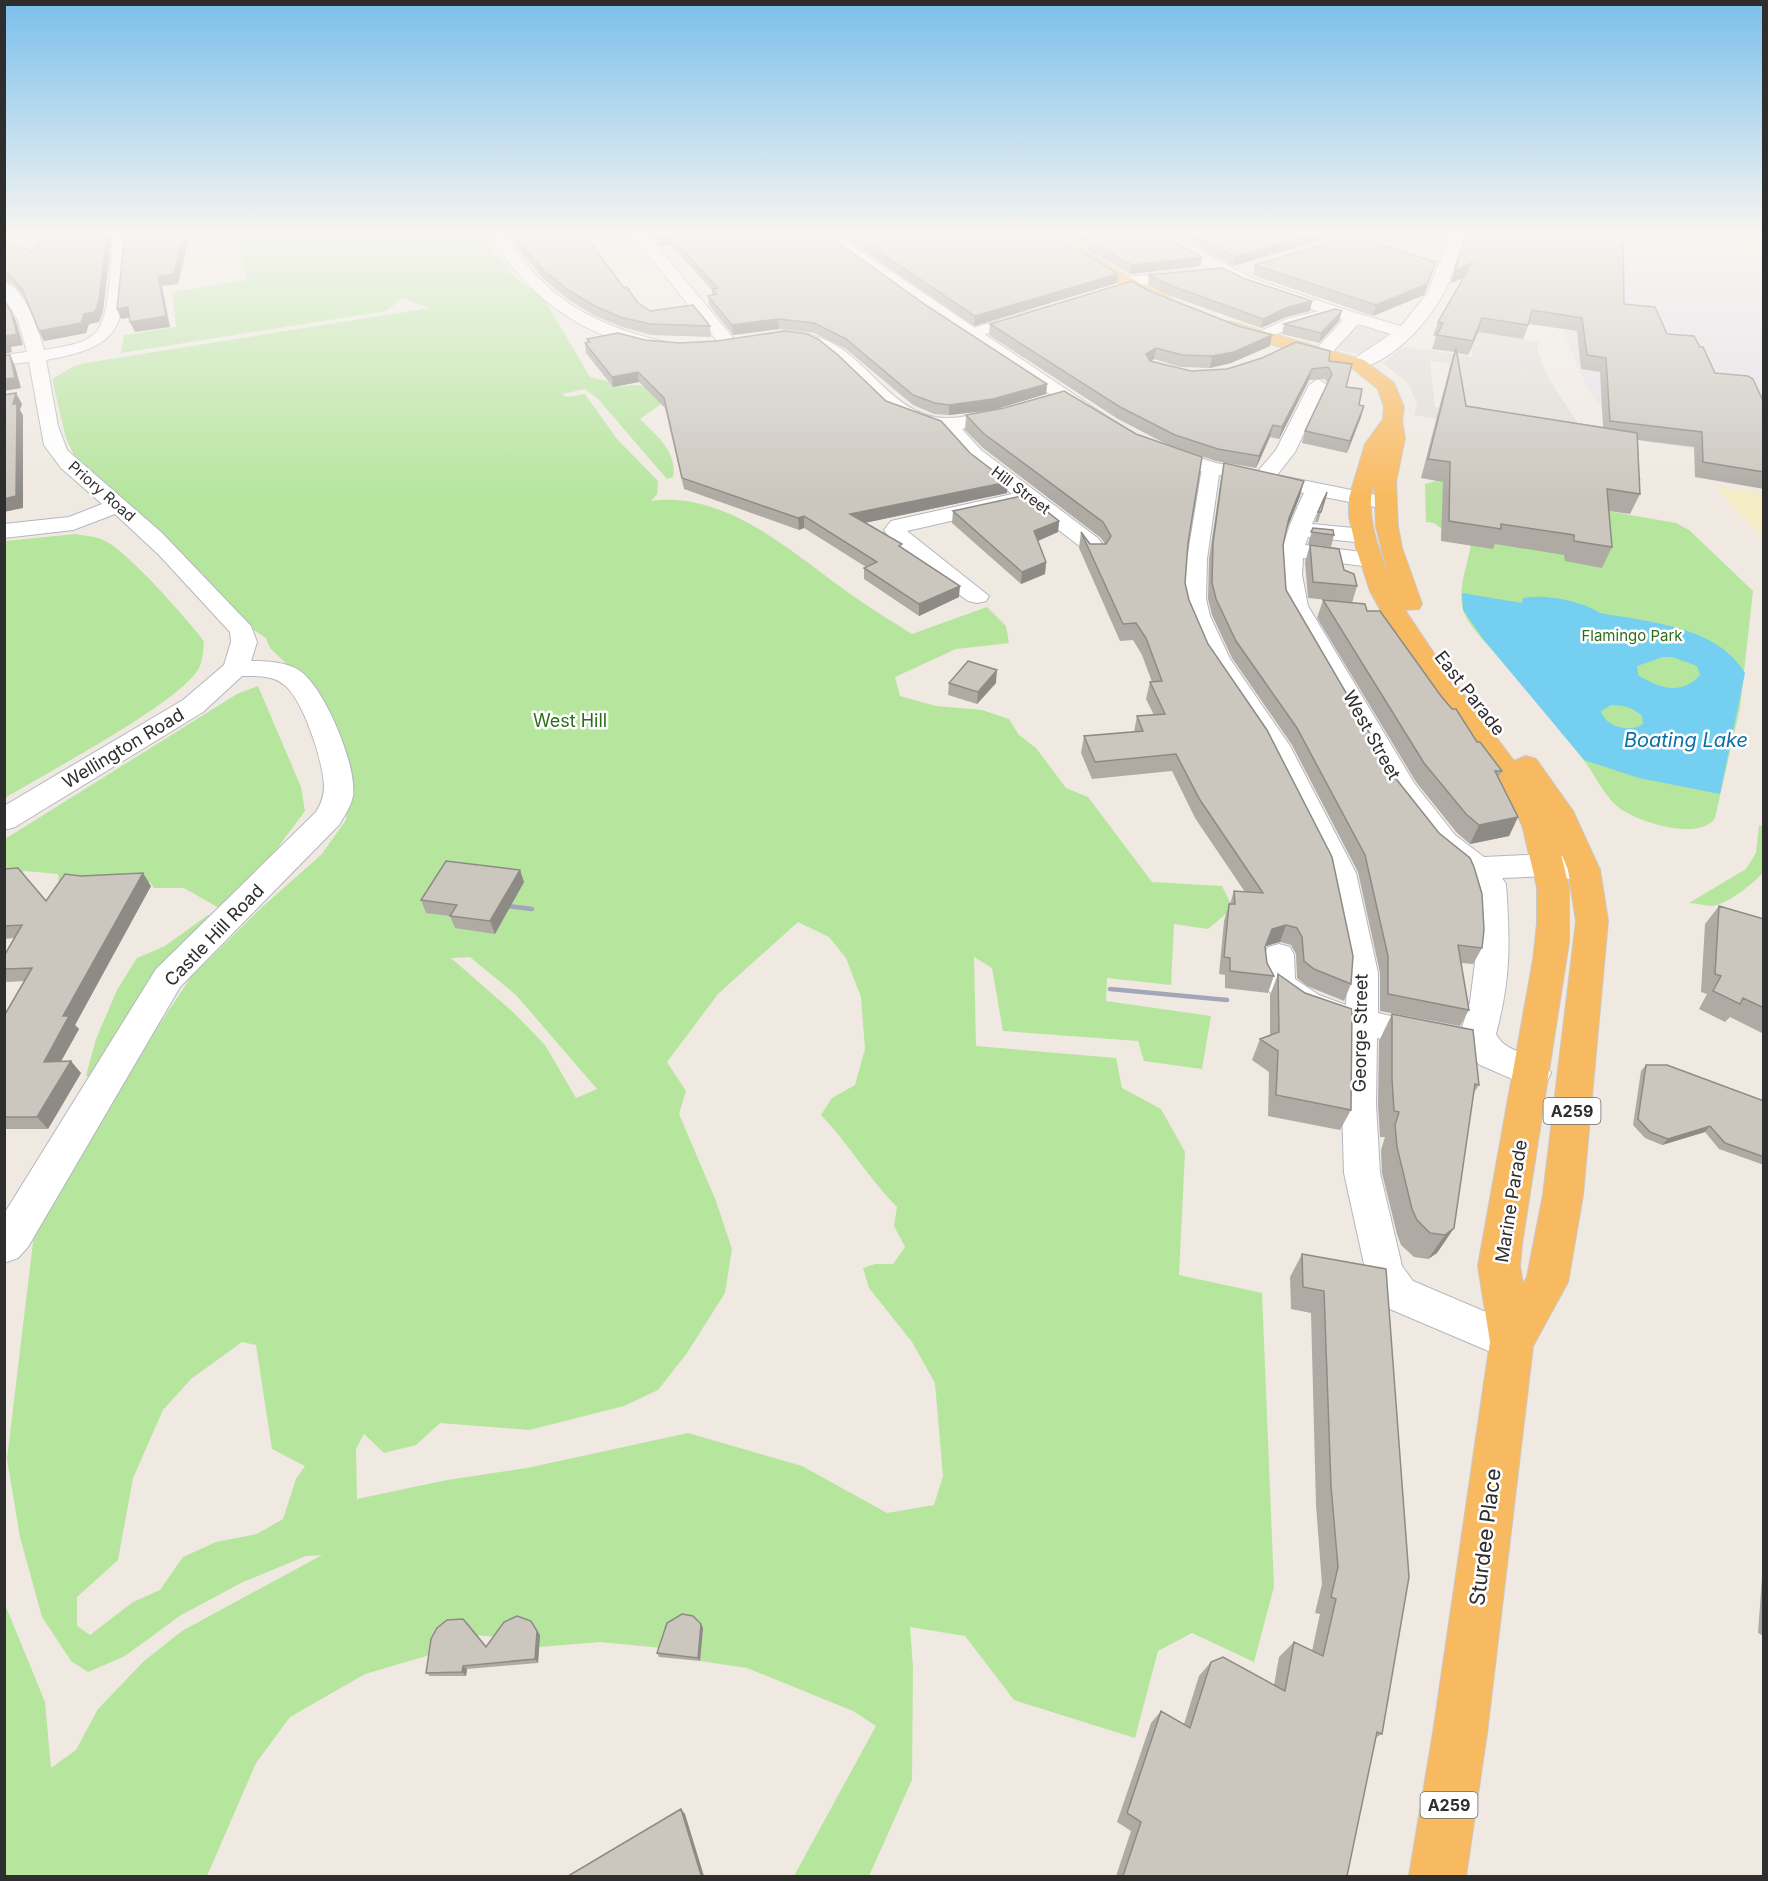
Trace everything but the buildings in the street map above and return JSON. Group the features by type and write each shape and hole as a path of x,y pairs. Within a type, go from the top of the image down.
{"highway":[{"name":"A259","path":"1215,321 1258,336 1358,364 1374,374 1387,387 1394,407 1392,421 1395,438 1385,483 1386,503"},
{"name":"A259","path":"1360,499 1377,434 1392,421"},
{"name":"East Parade","path":"1360,499 1367,548 1379,586 1396,617 1508,773 1533,817 1567,868"},
{"name":"East Parade","path":"1386,503 1391,548 1415,615 1435,648 1520,757 1558,811 1567,868"},
{"name":"A259","path":"1512,1342 1547,1282 1563,1195 1592,921 1567,868"},
{"name":"Marine Parade","path":"1512,1342 1499,1266 1554,939 1555,902 1567,868"},
{"name":"Sturdee Place","path":"1438,1876 1460,1733 1512,1342"}],"street":[{"name":"Priory Road","path":"27,321 36,355 33,394 54,447 116,506 142,526 242,631 244,642 236,668"},
{"path":"4,360 86,345 102,337 109,321"},
{"path":"587,321 628,339 677,347"},
{"path":"710,321 728,343"},
{"path":"951,321 1110,424"},
{"path":"970,334 1011,321"},
{"path":"1258,336 1297,321"},
{"path":"1322,353 1352,321"},
{"path":"1361,321 1404,332"},
{"path":"1358,364 1386,349 1412,321"},
{"path":"707,345 805,336 819,341 872,382 894,406 924,421 947,424 1025,407"},
{"path":"1265,357 1290,345"},
{"path":"1263,479 1285,452 1318,385"},
{"path":"1046,402 1067,396"},
{"name":"Hill Street","path":"947,424 974,454 1090,543 1096,553"},
{"path":"1142,443 1190,463 1316,491 1386,503"},
{"name":"George Street","path":"1211,468 1197,559 1195,599 1199,616 1218,659 1277,746 1342,873 1356,931 1363,973 1359,1105 1362,1173 1385,1273 1399,1294 1512,1342"},
{"name":"West Street","path":"1316,491 1295,540 1289,578 1296,606 1402,788 1444,843 1478,868 1490,884 1494,947 1487,1002 1478,1034 1482,1046"},
{"path":"977,596 904,542 895,530 899,526 999,505 1030,495"},
{"path":"4,531 73,523 116,506"},
{"path":"1295,540 1367,548"},
{"path":"1296,606 1327,608"},
{"path":"1368,616 1396,617"},
{"name":"Wellington Road","path":"4,820 193,706 236,668"},
{"name":"Castle Hill Road","path":"4,1245 54,1170 131,1036 168,978 328,818 339,796 338,773 311,704 295,680 269,670 236,668"},
{"path":"1478,868 1567,868"},
{"path":"1279,954 1278,977 1283,988 1299,999 1361,1022 1482,1046 1533,1073"}],"shaded area":[{"path":"1566,321 1763,321 1763,459 1633,440 1614,427 1587,388 1564,333"},
{"path":"1357,326 1384,331 1389,337 1359,354 1335,349"},
{"path":"1454,328 1539,342 1537,349 1547,376 1583,431 1624,460 1644,481 1613,475 1583,442 1414,415 1417,405 1409,384 1383,363 1399,350 1408,347 1472,357 1472,352 1448,348","holes":["1430,361 1449,363 1455,401 1461,412 1435,407"]}],"green space":[{"path":"175,321 324,321 121,353 124,335 176,327"},
{"name":"West Hill","path":"349,321 557,321 590,377 607,381 614,387 635,385 659,388 665,401 640,419 669,452 674,468 673,477 667,479 598,399 585,389 562,394 567,397 585,394 617,439 658,481 657,494 651,501 681,500 709,506 737,517 764,532 862,602 912,634 987,607 1006,626 1009,643 956,649 895,677 900,696 936,706 982,710 1009,719 1019,735 1036,748 1066,788 1088,797 1152,882 1222,886 1233,908 1208,929 1174,924 1171,985 1107,978 1106,1001 1211,1016 1202,1069 1144,1061 1138,1041 1003,1031 992,968 974,957 976,1046 1116,1058 1122,1088 1161,1109 1185,1152 1179,1275 1262,1293 1274,1587 1254,1662 1192,1633 1158,1651 1135,1738 1014,1700 965,1636 910,1627 913,1667 912,1780 869,1876 794,1876 876,1726 853,1711 747,1668 700,1661 703,1628 662,1648 600,1642 539,1647 499,1637 473,1635 433,1654 365,1674 290,1717 256,1763 207,1876 5,1876 4,1602 45,1702 51,1768 76,1750 98,1709 144,1661 182,1631 322,1555 306,1556 243,1582 181,1615 125,1656 88,1672 71,1661 42,1617 20,1537 7,1459 34,1234 155,1031 191,977 261,908 321,855 346,820 347,794 294,671 270,648 266,638 249,627 74,455 66,438 52,379 74,366","holes":["798,922 829,937 846,958 861,997 865,1049 855,1085 832,1098 821,1115 897,1207 894,1226 905,1247 893,1264 875,1264 863,1268 869,1288 912,1342 935,1383 943,1476 934,1505 887,1513 802,1466 688,1433 527,1468 447,1480 357,1499 356,1449 364,1434 384,1453 416,1445 440,1423 529,1430 624,1406 658,1390 687,1353 725,1293 732,1249 716,1201 679,1114 686,1091 667,1062 718,994","470,957 516,995 597,1089 576,1098 545,1045 514,1013 451,958","242,1342 256,1345 272,1449 305,1466 296,1479 283,1519 257,1534 216,1542 183,1557 160,1590 133,1602 90,1635 77,1626 77,1597 118,1560 133,1478 163,1410 191,1379"]},
{"name":"Flamingo Park","path":"1436,481 1676,523 1689,530 1753,591 1740,708 1715,818 1707,825 1696,829 1668,827 1639,818 1618,807 1561,731 1475,631 1463,609 1461,592 1471,542 1441,537 1442,529 1434,523 1426,522 1425,484"},
{"path":"76,534 103,540 141,570 204,641 201,662 187,683 166,700 79,756 5,798 5,541"},
{"path":"258,686 301,787 305,811 267,862 221,909 184,888 154,888 150,882 59,885 58,874 25,871 5,875 5,839 237,694"},
{"path":"1759,825 1764,827 1763,872 1759,877 1740,893 1718,905 1689,903 1746,869 1756,853"},
{"path":"208,915 213,916 148,982 96,1079 86,1076 96,1039 117,990 137,958 165,946"}],"sand":[{"path":"1715,486 1761,494 1763,489 1763,540"}],"water":[{"name":"Boating Lake","path":"1462,593 1522,603 1523,598 1552,598 1583,605 1600,613 1680,629 1717,645 1733,657 1745,673 1720,794 1639,778 1584,760 1483,639 1463,610","holes":["1663,657 1672,657 1697,666 1700,675 1693,682 1678,688 1662,686 1638,675 1637,666","1611,705 1624,706 1635,711 1642,716 1643,724 1632,728 1613,725 1603,717 1601,711"]}],"railway":[{"path":"507,906 532,909"},
{"path":"1110,989 1227,1000"}]}
